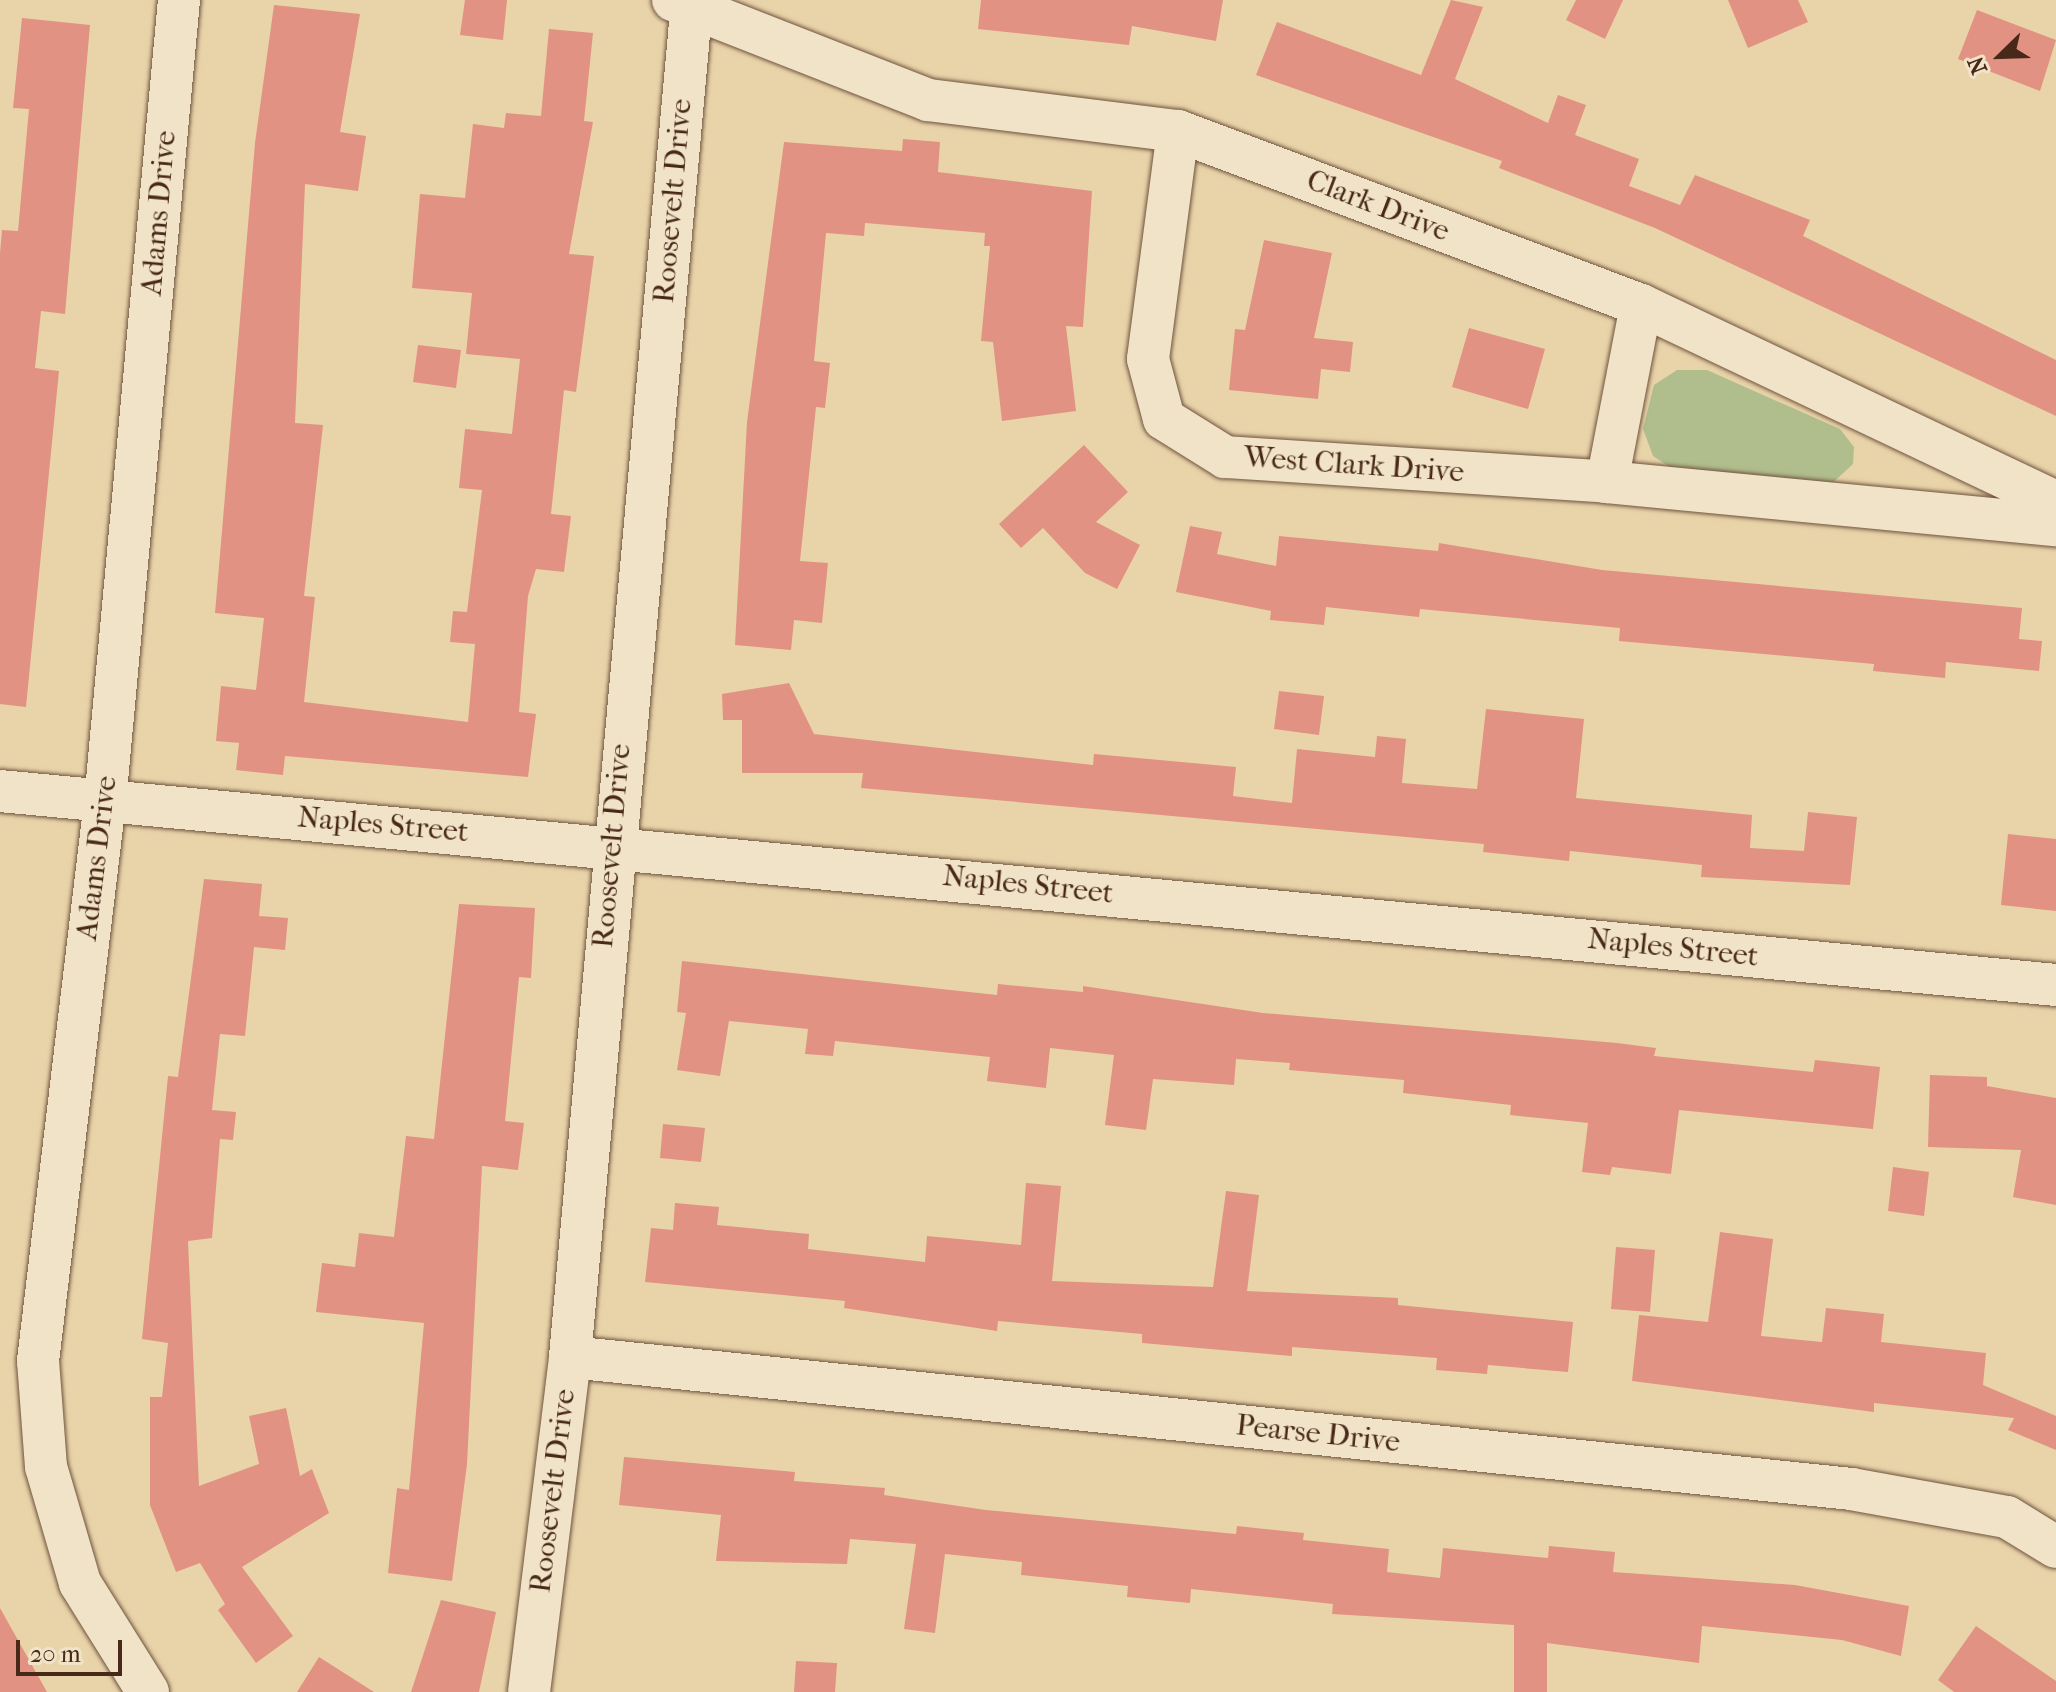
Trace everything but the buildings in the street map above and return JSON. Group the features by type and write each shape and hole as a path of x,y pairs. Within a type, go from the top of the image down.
{"street":[{"name":"Adams Drive","path":"148,1692 80,1583 46,1467 38,1361 105,802 179,0"},
{"name":"Clark Drive","path":"685,3 928,100 1178,131 1641,305 2056,502"},
{"name":"Roosevelt Drive","path":"529,1692 570,1357 685,3"},
{"name":"West Clark Drive","path":"1178,131 1148,359 1164,419 1225,457 1607,482 2056,525"},
{"path":"1607,482 1641,305"},
{"name":"Naples Street","path":"0,791 612,845 2056,985"},
{"name":"Pearse Drive","path":"570,1357 1851,1489 2007,1517 2056,1547"}],"green space":[{"path":"1677,370 1707,370 1840,429 1854,447 1853,464 1826,489 1676,471 1653,456 1643,429 1654,385"}]}
